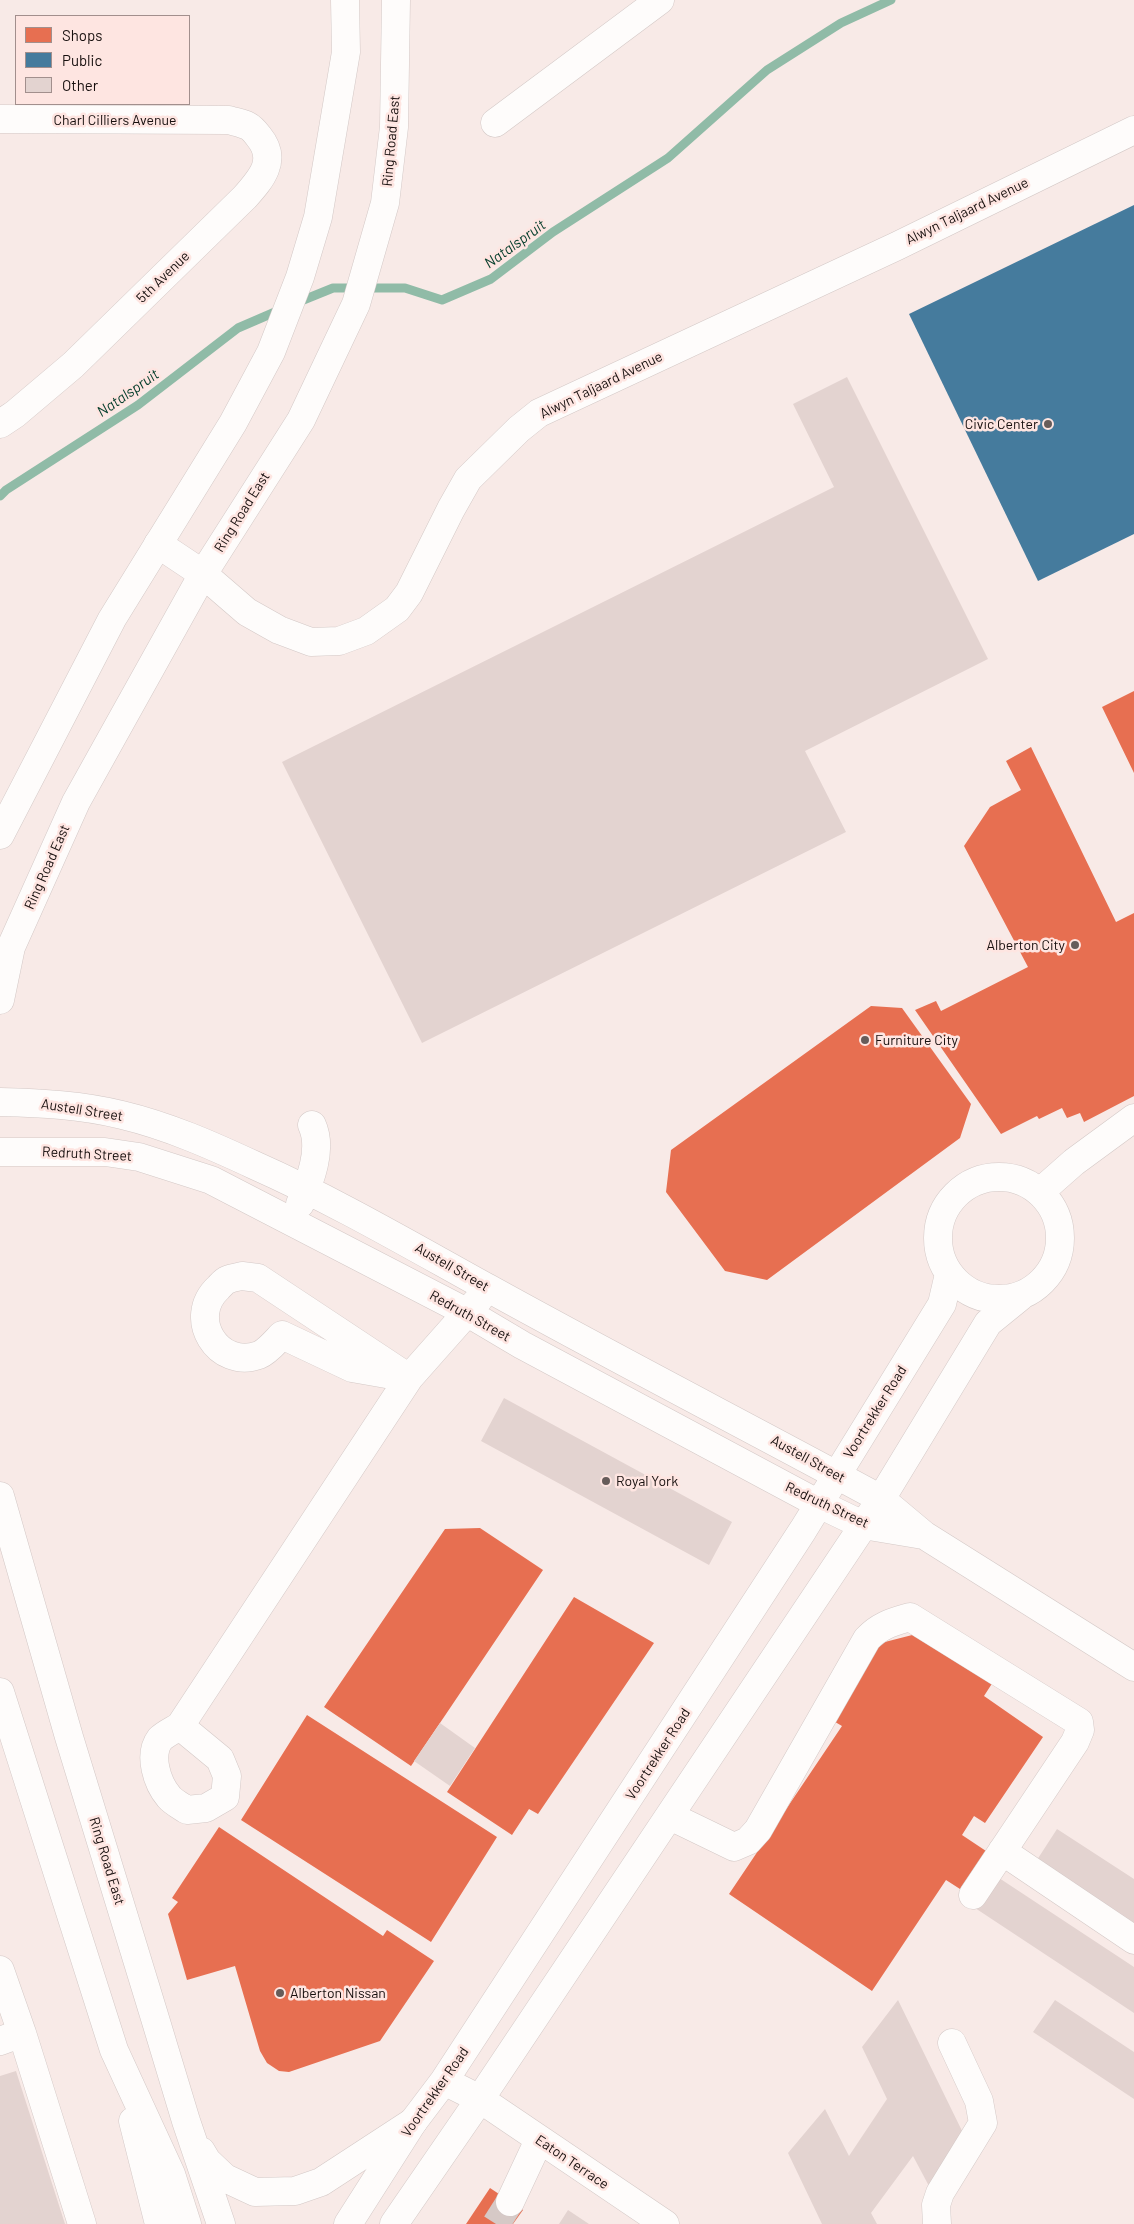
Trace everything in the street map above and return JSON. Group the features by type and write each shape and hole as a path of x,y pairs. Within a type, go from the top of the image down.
{"street":[{"path":"0,835 112,619 233,423 271,352 300,277 318,217 346,52 345,0"},
{"name":"Ring Road East","path":"0,1000 11,947 76,802 203,574 301,420 356,304 385,203 394,127 396,0"},
{"path":"495,123 660,0"},
{"name":"Charl Cilliers Avenue","path":"0,119 229,120"},
{"name":"5th Avenue","path":"0,424 15,414 72,365 245,197 260,180 266,168 268,152 260,138 249,126 229,120"},
{"name":"Alwyn Taljaard Avenue","path":"158,544 203,574 247,612 280,630 311,642 339,641 366,631 397,609 409,592 468,479 519,428 540,413 897,246 1134,130"},
{"name":"Austell Street","path":"0,1102 38,1102 122,1115 220,1148 307,1188 881,1499"},
{"path":"1040,1192 1074,1162 1134,1118"},
{"path":"293,1222 307,1188 317,1146 312,1125"},
{"name":"Redruth Street","path":"0,1152 88,1151 139,1157 211,1180 468,1313 522,1345 819,1504 863,1524 924,1535"},
{"path":"397,2222 881,1499 988,1322 1020,1297 1042,1284 1056,1263 1061,1238 1056,1213 1040,1192 1018,1179 993,1176 968,1184 949,1201 939,1225 939,1251 949,1274 968,1292 994,1300 1020,1297"},
{"name":"Voortrekker Road","path":"348,2224 413,2122 444,2081 643,1777 819,1504 942,1304 949,1274"},
{"path":"242,1276 258,1278 409,1378 352,1368 282,1334 261,1354 246,1358 229,1355 213,1343 205,1327 204,1311 210,1296 226,1280 242,1276"},
{"path":"180,1726 409,1378 468,1313 487,1287"},
{"name":"Ring Road East","path":"0,1496 69,1737 186,2121 221,2224"},
{"name":"Redruth Street","path":"881,1499 924,1535 1134,1667"},
{"path":"643,1777 675,1807 734,1847 748,1841 758,1830 868,1639 877,1628 910,1617 1079,1722 1080,1730 1075,1742 973,1896"},
{"path":"0,1692 7,1727 114,2050 159,2224"},
{"path":"1002,1851 1134,1940"},
{"path":"0,1970 11,2037 82,2224"},
{"path":"936,2224 936,2205 940,2193 983,2123 979,2101 952,2043"},
{"path":"114,2050 171,2174 187,2224"},
{"name":"Eaton Terrace","path":"444,2081 480,2099 665,2224"},
{"path":"186,2121 207,2161 225,2178 256,2192 295,2191 321,2182 413,2122"},
{"path":"510,2202 539,2140"}],"building: Shops":[{"path":"1134,691 1134,773 1102,707"},
{"name":"Alberton City","path":"1031,747 1116,922 1134,913 1134,1096 1084,1122 1080,1113 1067,1118 1062,1108 1039,1119 1037,1116 1001,1134 915,1010 936,1001 941,1011 1028,967 964,846 990,807 1021,790 1006,761"},
{"path":"871,1006 902,1008 971,1104 960,1138 767,1280 725,1271 666,1192 671,1150"},
{"path":"480,1528 543,1570 411,1766 324,1707 445,1529"},
{"path":"574,1597 654,1643 538,1814 529,1809 512,1835 447,1792"},
{"path":"920,1633 993,1682 984,1696 1043,1737 985,1823 974,1816 962,1835 986,1851 960,1889 946,1880 872,1991 729,1894 842,1726 830,1719 881,1643"},
{"path":"307,1715 497,1837 431,1942 241,1820"},
{"path":"219,1827 383,1936 387,1930 434,1961 380,2041 289,2072 279,2071 267,2063 260,2051 235,1966 187,1980 168,1914 178,1902 172,1898"},
{"path":"490,2188 523,2210 513,2224 466,2224"}],"building: Public":[{"name":"Civic Center","path":"1134,205 1134,534 1038,581 909,314"}],"building: Other":[{"path":"847,377 988,659 805,751 846,832 422,1043 282,762 834,487 793,404"},
{"name":"Royal York","path":"504,1398 732,1522 709,1565 481,1441"},
{"path":"440,1723 475,1748 450,1786 414,1761"},
{"path":"1057,1829 1134,1879 1134,1927 1035,1863"},
{"path":"996,1876 1134,1967 1134,2013 975,1908"},
{"path":"898,2000 965,2137 930,2188 913,2156 871,2213 877,2224 822,2224 788,2153 825,2109 849,2156 887,2099 862,2047"},
{"path":"1055,2000 1134,2052 1134,2099 1033,2032"},
{"path":"16,2071 65,2224 0,2224 0,2076"},
{"path":"568,2210 589,2224 559,2224"}],"waterway":[{"name":"Natalspruit","path":"296,303 333,288 405,288 442,300 491,279 553,232 668,158 767,70 841,23 891,0"},
{"name":"Natalspruit","path":"0,496 6,490 138,405 238,328 282,309"}],"tunnel":[{"path":"496,2224 510,2202"}],"place":[{"name":"Civic Center","path":"1048,424"},
{"name":"Alberton City","path":"1075,945"},
{"name":"Furniture City","path":"865,1040"},
{"name":"Royal York","path":"606,1481"},
{"name":"Alberton Nissan","path":"280,1993"}]}
